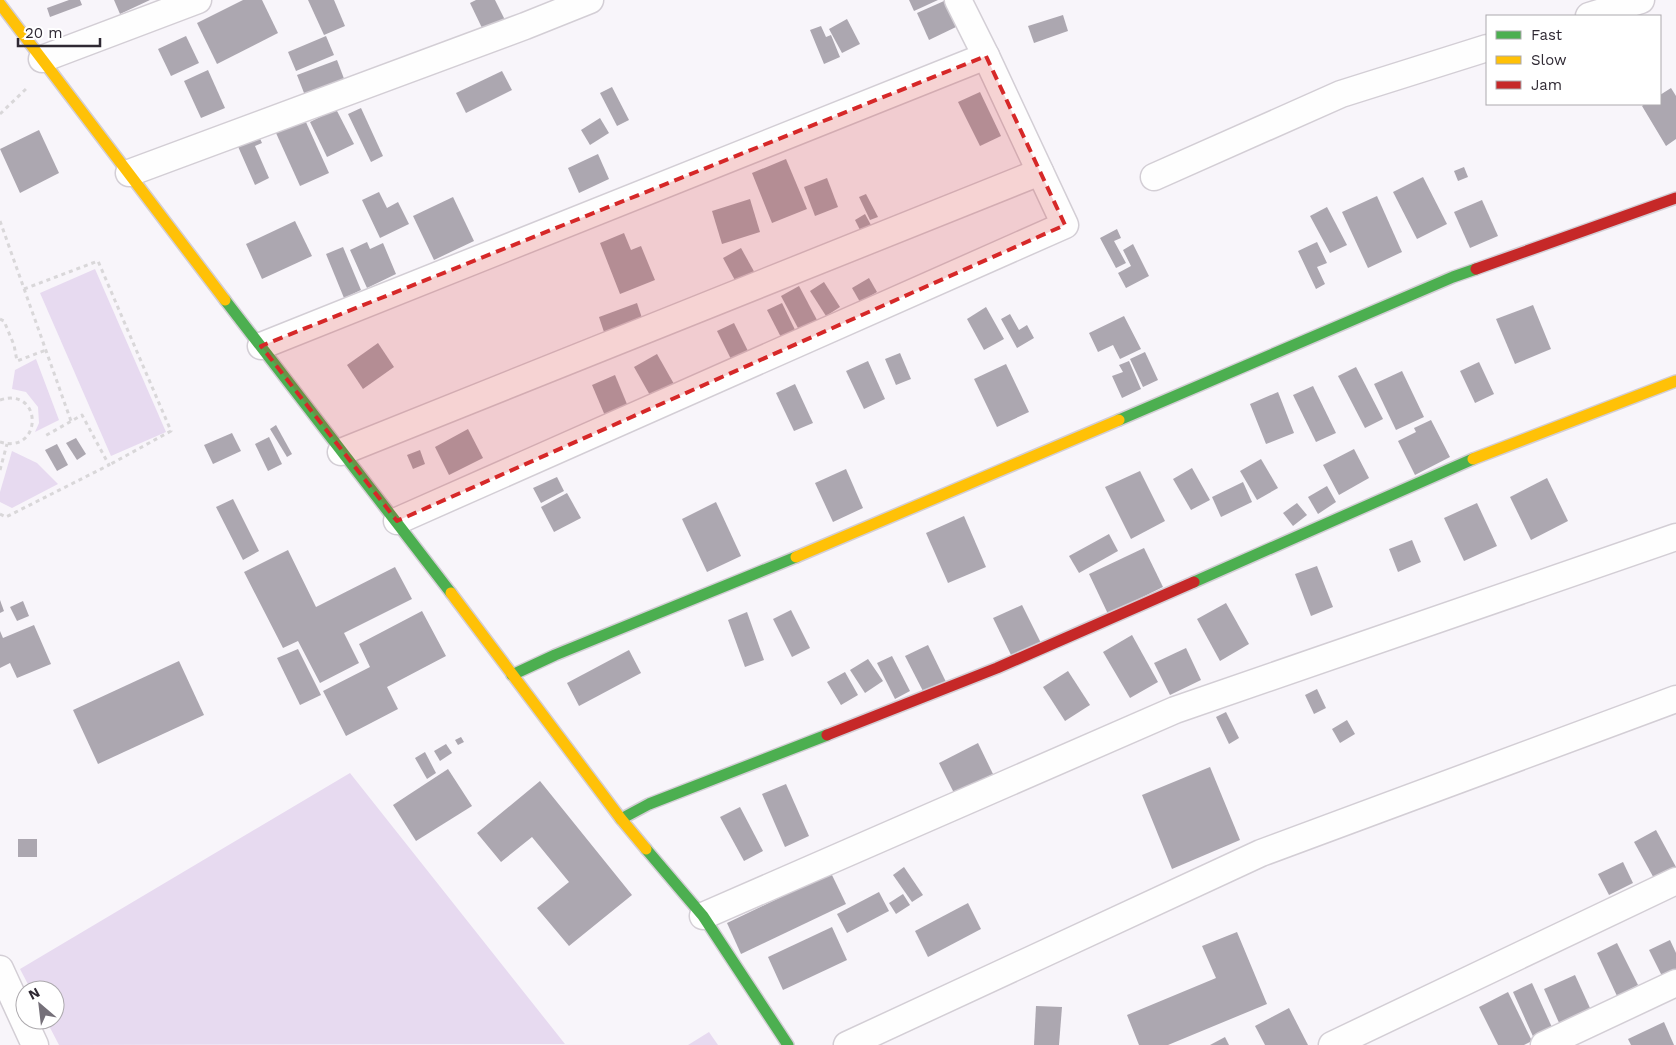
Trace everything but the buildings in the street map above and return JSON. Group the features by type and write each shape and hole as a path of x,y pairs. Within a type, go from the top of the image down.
{"street":[{"path":"45,64 198,0"},
{"path":"128,173 525,26 590,0"},
{"path":"397,521 1065,225 958,0"},
{"path":"1593,15 1642,0"},
{"path":"0,4 342,452 397,521 622,819 703,916 788,1045"},
{"path":"1154,177 1341,94 1486,48"},
{"path":"261,346 986,56"},
{"path":"342,452 1040,172"},
{"path":"512,675 554,655 854,533 1453,277 1676,198"},
{"path":"622,819 649,804 997,668 1486,453 1676,381"},
{"path":"703,916 1175,710 1676,537"},
{"path":"847,1045 1261,853 1676,699"},
{"path":"1332,1045 1676,881"},
{"path":"0,969 35,1045"},
{"path":"1544,1045 1676,983"}],"path":[{"path":"0,114 45,64"},
{"path":"0,221 71,421"},
{"path":"0,514 6,517 170,431 98,261 24,289"},
{"path":"0,319 4,321 14,345 17,360 46,350"},
{"path":"0,400 8,398 23,402 29,407 33,422 28,436 22,441 15,444 0,442"},
{"path":"45,436 82,415 108,465"},
{"path":"0,470 7,444"}],"highlighted area":[{"path":"986,56 1065,225 397,521 261,346"}],"shaded area":[{"path":"95,269 166,432 111,456 40,293"},
{"path":"36,359 59,420 35,432 39,423 38,407 26,392 12,389 15,370"},
{"path":"12,451 37,463 58,484 12,508 0,502 0,492"},
{"path":"350,773 565,1044 59,1045 51,1030 65,1030 65,980 26,980 20,969"},
{"path":"709,1032 718,1045 688,1045"}],"traffic: fast":[{"path":"1119,420 1453,277 1476,269"},
{"path":"225,300 451,593"},
{"path":"1194,582 1473,459"},
{"path":"512,675 555,655 796,557"},
{"path":"621,819 649,804 827,735"},
{"path":"646,849 703,916 788,1045"}],"traffic: slow":[{"path":"0,4 225,300"},
{"path":"1473,459 1676,381"},
{"path":"796,557 1119,420"},
{"path":"451,593 621,819 646,849"}],"traffic: jam":[{"path":"1476,269 1676,198"},
{"path":"827,735 997,668 1194,582"}]}
